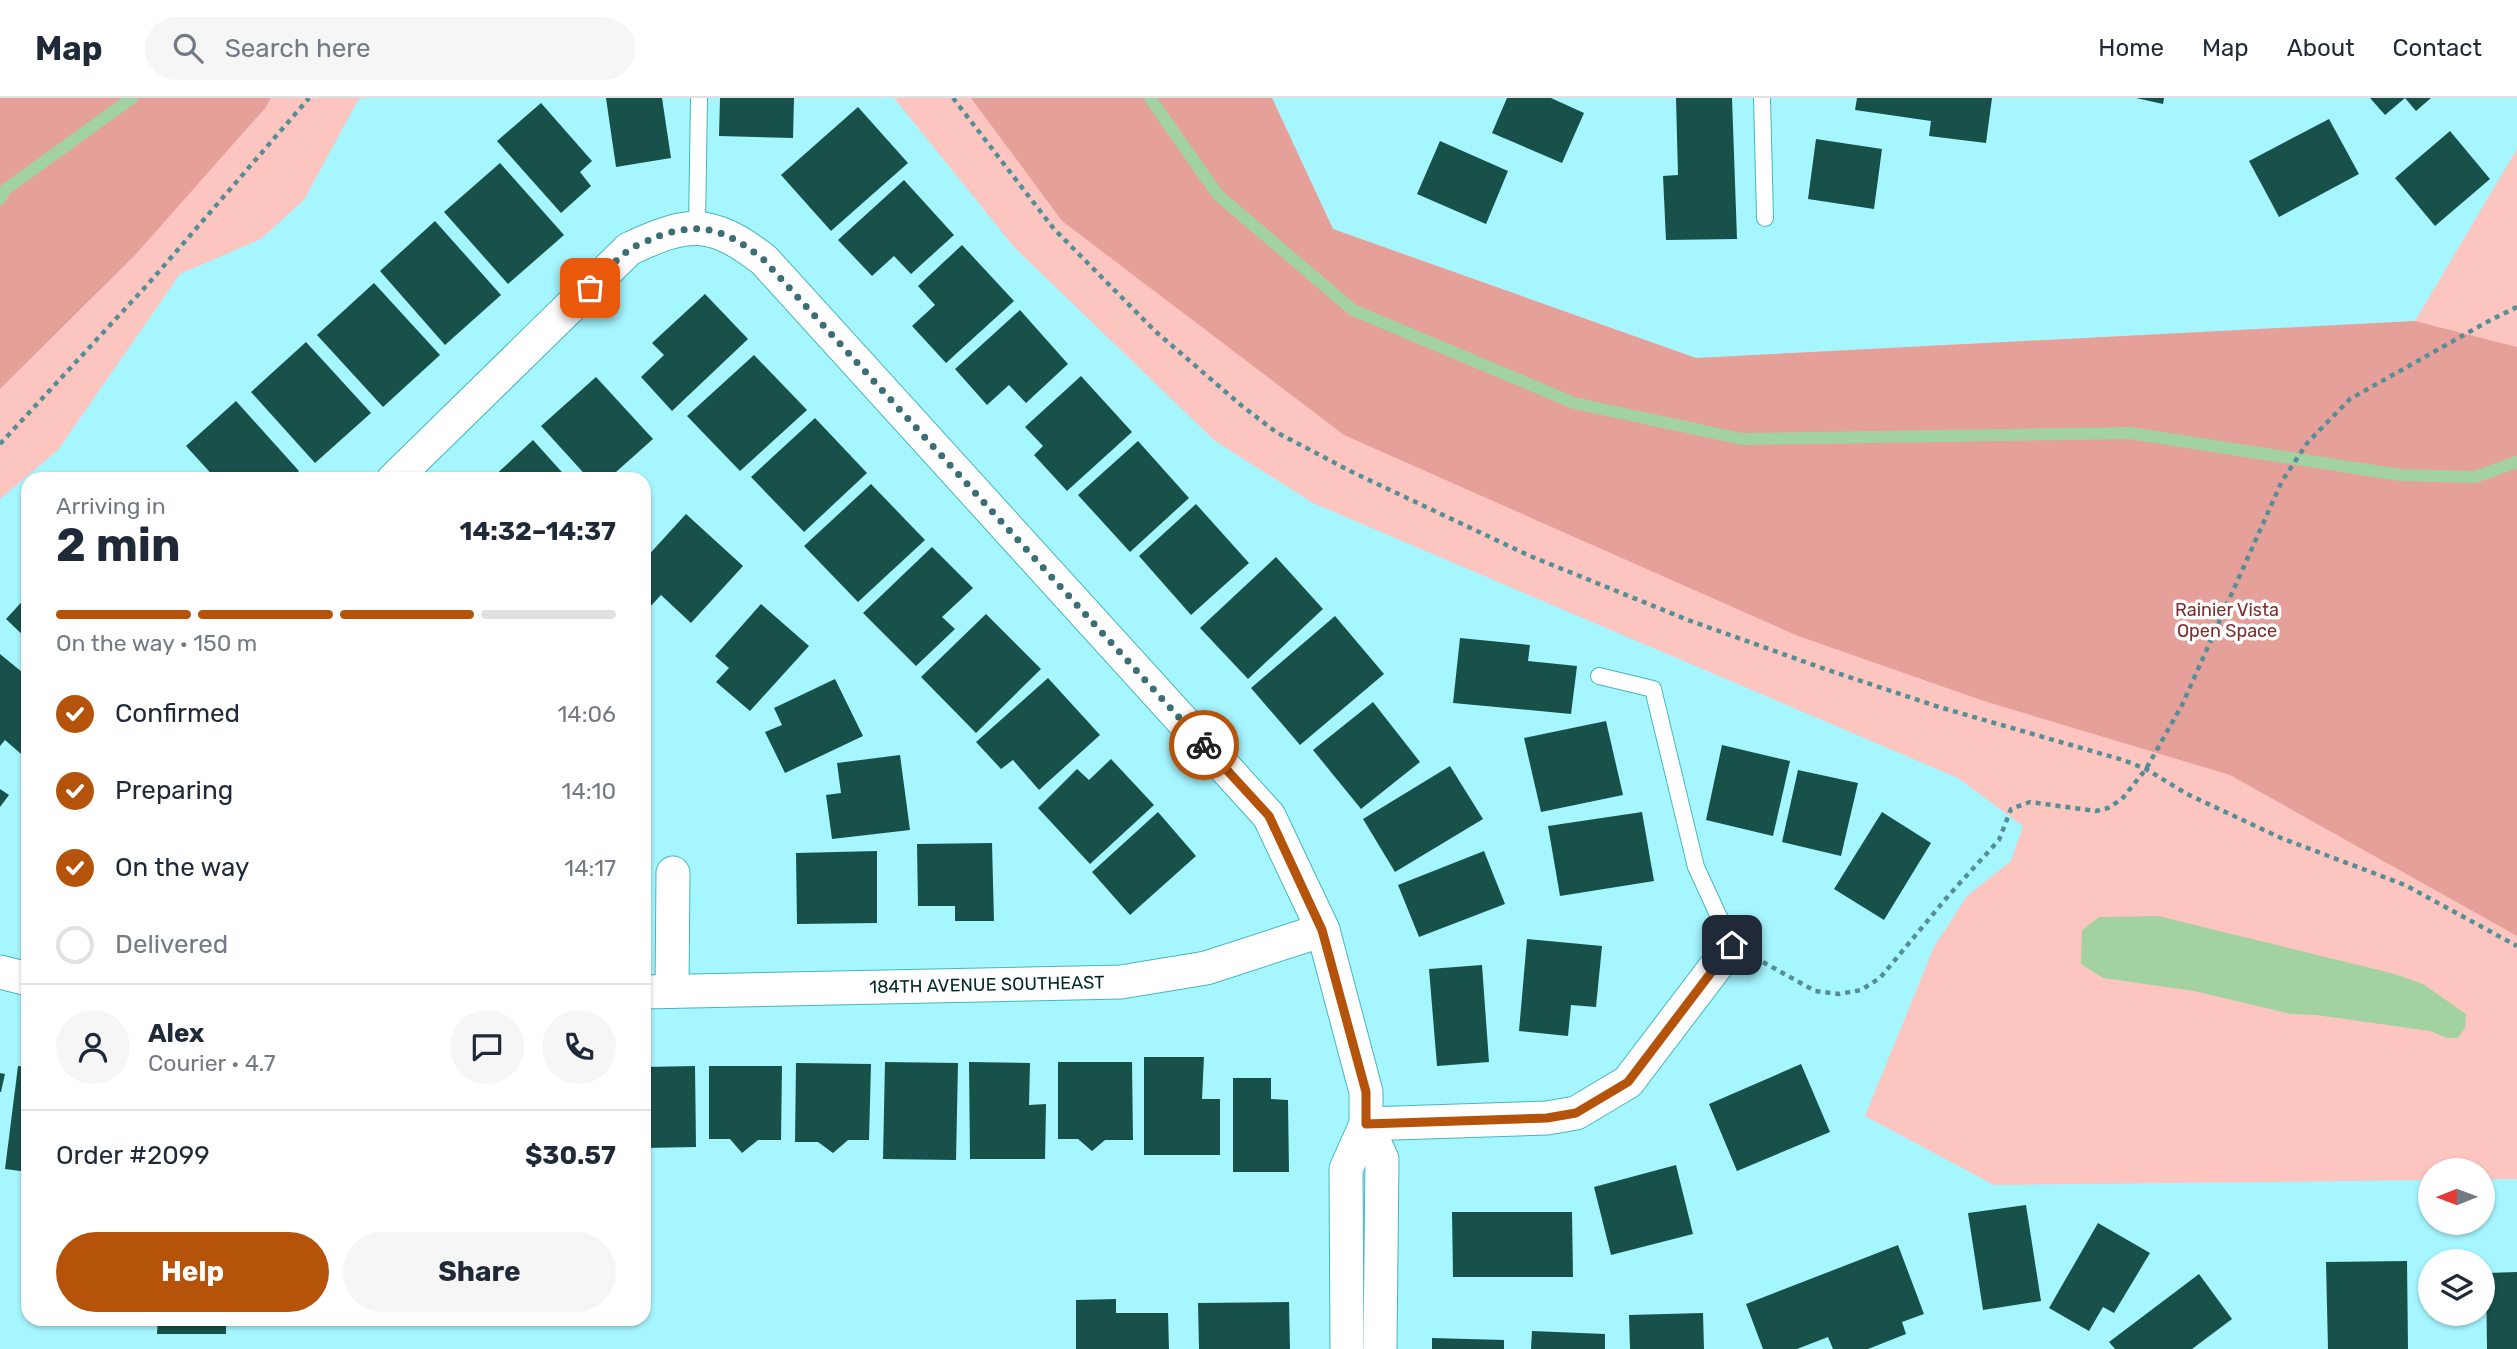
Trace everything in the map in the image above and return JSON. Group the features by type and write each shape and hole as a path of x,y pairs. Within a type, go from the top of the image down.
{"street":[{"path":"401,472 629,249 675,230 697,228 722,232 744,244 764,260 1269,816 1322,930 1366,1092 1366,1124 1346,1169 1347,1349"},
{"path":"658,991 673,873"},
{"name":"184TH AVENUE SOUTHEAST","path":"658,991 1121,982 1206,968 1322,930"},
{"path":"1366,1124 1547,1118 1576,1113 1628,1082 1732,945"},
{"path":"1366,1124 1382,1159 1380,1349"}],"lane":[{"path":"697,228 699,98"},
{"path":"1762,98 1765,218"},
{"path":"1599,676 1653,690 1696,867 1732,945"}],"path":[{"path":"0,444 149,283 309,98"},
{"path":"953,98 1054,229 1155,331 1276,432 1352,472 1560,570 1688,620 1939,707 2146,769 2187,794 2281,838 2405,885 2517,946"},
{"path":"1732,945 1815,991 1839,994 1861,990 1880,978 1999,840 2011,809 2029,802 2085,811 2108,808 2122,799 2146,769 2182,705 2282,481 2308,442 2350,399 2517,307"}],"green space":[{"path":"0,98 365,98 358,100 304,200 261,239 180,274 58,450 32,472 21,472 21,481 0,499"},
{"path":"0,98 271,98 266,107 136,254 0,389"},
{"name":"Rainier Vista Open Space","path":"894,98 1272,98 1333,229 1696,358 2415,321 2517,149 2517,1179 2496,1179 2496,1158 2418,1158 2418,1180 1994,1185 1865,1116 1934,947 1967,896 2011,861 2023,826 1958,778 1313,503 1215,441 1014,247"},
{"name":"Rainier Vista Open Space","path":"971,98 1272,98 1333,229 1696,358 2415,321 2517,347 2517,936 2230,775 1984,701 1798,636 1344,435 1062,221"}],"shaded area":[{"path":"2158,916 2395,974 2423,984 2466,1014 2465,1028 2458,1038 2447,1038 2430,1031 2291,1014 2194,991 2103,978 2081,964 2082,930 2099,917"}],"building":[{"path":"606,98 662,98 671,158 616,167"},
{"path":"720,98 794,98 793,138 719,136"},
{"path":"1507,98 1551,98 1584,113 1562,163 1492,133"},
{"path":"1676,98 1732,98 1737,239 1666,240 1663,176 1678,175"},
{"path":"1857,98 1992,98 1986,143 1929,136 1931,121 1855,110"},
{"path":"2136,98 2164,98 2163,104"},
{"path":"2370,98 2405,98 2385,115"},
{"path":"2405,98 2431,98 2416,111"},
{"path":"541,103 592,161 580,172 591,186 561,213 497,141"},
{"path":"858,107 908,163 831,231 781,175"},
{"path":"2329,119 2359,174 2279,217 2249,161"},
{"path":"2450,131 2490,179 2435,226 2395,178"},
{"path":"1816,139 1882,149 1874,209 1808,199"},
{"path":"1440,141 1508,171 1486,224 1417,194"},
{"path":"500,163 564,235 508,284 444,212"},
{"path":"904,180 954,235 911,274 894,256 872,276 838,240"},
{"path":"435,221 501,295 445,345 380,271"},
{"path":"962,245 1014,301 946,363 912,326 935,305 918,286"},
{"path":"374,283 440,355 383,407 317,335"},
{"path":"705,294 748,339 672,411 641,377 664,355 652,343"},
{"path":"1020,310 1068,364 1026,403 1009,385 987,405 955,369"},
{"path":"306,342 371,413 315,463 251,392"},
{"path":"754,355 807,410 740,471 687,416"},
{"path":"1081,376 1132,432 1067,491 1034,455 1043,446 1025,427"},
{"path":"596,377 653,439 616,472 583,472 541,426"},
{"path":"236,401 299,471 210,472 186,446"},
{"path":"815,418 867,473 804,532 751,477"},
{"path":"533,440 562,472 499,472"},
{"path":"1138,441 1189,498 1130,552 1078,495"},
{"path":"871,484 925,540 858,602 804,546"},
{"path":"1196,504 1249,563 1191,615 1139,556"},
{"path":"686,514 743,566 691,623 661,595 651,606 651,552"},
{"path":"932,547 973,588 942,617 955,629 916,666 863,613"},
{"path":"1276,557 1323,609 1248,679 1200,628"},
{"path":"21,603 21,633 6,619"},
{"path":"761,604 809,646 750,711 716,682 729,668 715,656"},
{"path":"986,614 1041,669 976,733 921,677"},
{"path":"1335,616 1384,674 1300,745 1251,688"},
{"path":"1460,638 1530,645 1528,661 1577,666 1571,714 1453,703"},
{"path":"0,654 21,671 21,754 5,740 0,746"},
{"path":"1048,678 1100,735 1039,790 1013,760 1001,769 976,742"},
{"path":"835,679 863,736 785,773 765,732 782,725 774,708"},
{"path":"1373,702 1420,762 1361,809 1313,750"},
{"path":"1606,721 1623,795 1541,812 1524,738"},
{"path":"1722,745 1790,761 1773,836 1706,820"},
{"path":"900,755 910,830 832,839 826,795 841,793 837,763"},
{"path":"1111,759 1154,805 1090,864 1038,808 1077,769 1089,780"},
{"path":"1450,766 1483,819 1395,872 1363,819"},
{"path":"1798,770 1858,783 1841,856 1782,842"},
{"path":"0,789 9,795 0,807"},
{"path":"1158,812 1196,856 1130,915 1092,872"},
{"path":"1642,812 1654,881 1560,896 1548,826"},
{"path":"1882,812 1931,843 1884,920 1834,889"},
{"path":"992,843 994,921 955,921 955,906 918,906 917,844"},
{"path":"877,851 877,923 797,924 796,853"},
{"path":"1484,851 1505,904 1419,937 1398,885"},
{"path":"1527,939 1602,946 1596,1007 1571,1005 1568,1036 1519,1031"},
{"path":"1482,965 1489,1062 1437,1066 1429,969"},
{"path":"1144,1057 1204,1057 1202,1099 1220,1099 1220,1155 1144,1155"},
{"path":"885,1062 958,1063 956,1160 883,1159"},
{"path":"969,1062 1030,1063 1029,1105 1046,1104 1045,1159 970,1159"},
{"path":"1058,1062 1132,1062 1133,1140 1105,1140 1092,1151 1078,1139 1058,1139"},
{"path":"796,1063 871,1064 869,1140 848,1140 833,1153 818,1142 795,1142"},
{"path":"1801,1064 1830,1132 1737,1171 1709,1104"},
{"path":"18,1066 21,1066 21,1171 5,1169"},
{"path":"695,1066 696,1147 651,1148 651,1067"},
{"path":"709,1066 782,1066 781,1140 758,1140 742,1153 730,1139 709,1139"},
{"path":"0,1073 5,1074 1,1092 0,1092"},
{"path":"1233,1078 1271,1078 1271,1099 1288,1100 1289,1172 1233,1172"},
{"path":"1676,1165 1693,1234 1611,1255 1594,1187"},
{"path":"2026,1205 2041,1301 1983,1310 1968,1213"},
{"path":"1452,1212 1572,1212 1573,1277 1453,1277"},
{"path":"2098,1223 2150,1253 2114,1313 2103,1307 2089,1331 2049,1308"},
{"path":"1898,1245 1924,1314 1902,1322 1906,1334 1868,1349 1833,1349 1828,1337 1797,1349 1763,1349 1746,1304"},
{"path":"2407,1261 2408,1349 2328,1349 2326,1262"},
{"path":"2517,1272 2517,1349 2487,1349 2487,1326 2495,1326 2495,1273"},
{"path":"2199,1274 2232,1319 2192,1349 2115,1349 2109,1342"},
{"path":"1116,1299 1116,1313 1168,1313 1169,1349 1076,1349 1076,1300"},
{"path":"1289,1302 1290,1349 1199,1349 1198,1303"},
{"path":"1703,1313 1704,1349 1630,1349 1629,1315"},
{"path":"158,1326 226,1326 226,1334 157,1334"},
{"path":"1532,1331 1605,1334 1605,1349 1531,1349"},
{"path":"1432,1338 1504,1340 1504,1349 1432,1349"}],"waterway":[{"path":"0,199 6,189 132,98"},
{"path":"1150,98 1218,195 1353,310 1574,403 1742,439 2130,433 2400,475 2475,477 2517,462"}],"way so far":[{"path":"590,288 629,249 675,230 697,228 722,232 744,244 764,260 1204,745"}],"route":[{"path":"1204,745 1269,816 1322,930 1366,1092 1366,1124 1547,1118 1576,1113 1628,1082 1732,945"}]}
